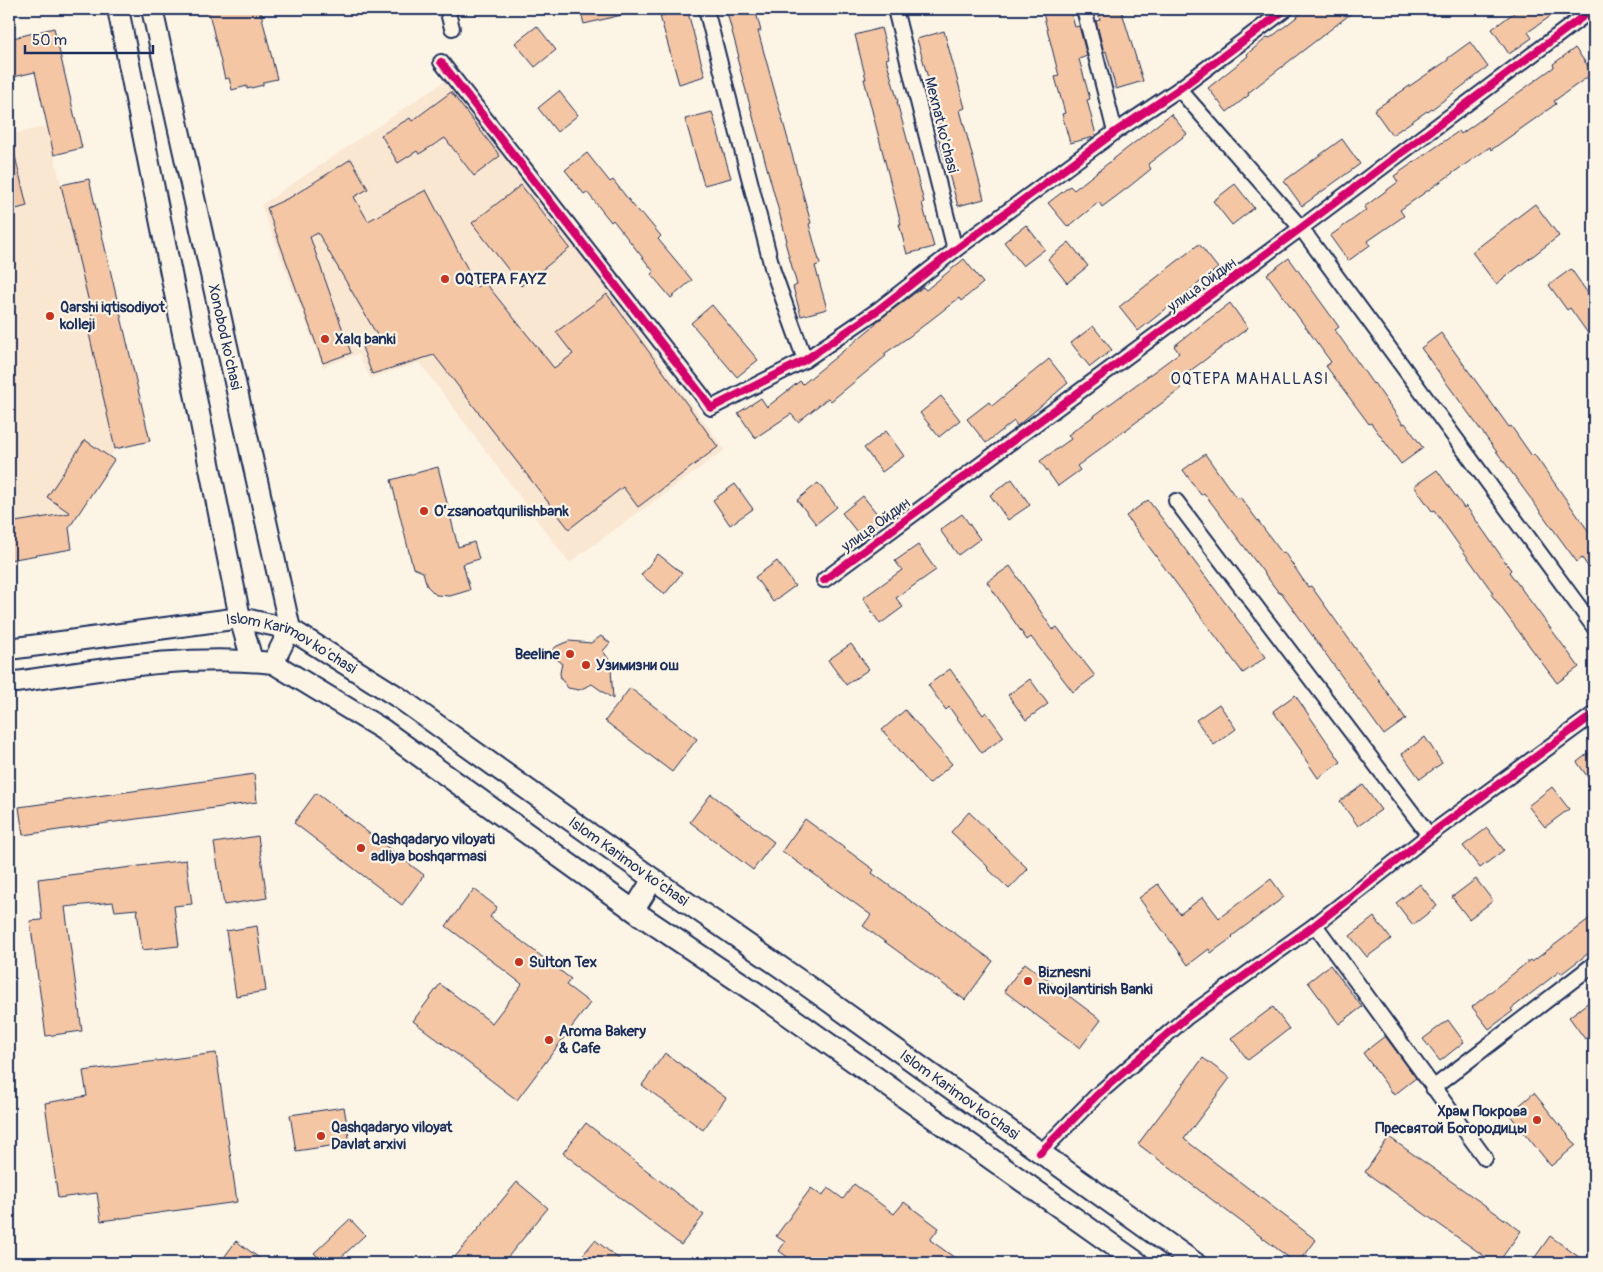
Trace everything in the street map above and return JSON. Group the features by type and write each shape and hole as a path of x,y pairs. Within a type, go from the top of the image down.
{"main road":[{"path":"118,9 240,618 252,660"},
{"name":"Xonobod ko'chasi","path":"152,9 290,629"},
{"name":"Islom Karimov ko‘chasi","path":"9,649 240,618 290,629 398,697 653,879 802,982 1194,1263"},
{"path":"272,663 290,629"},
{"name":"Islom Karimov ko‘chasi","path":"9,683 161,662 252,660 272,663 382,729 634,910 774,1005 1138,1263"},
{"path":"634,910 653,879"}],"street":[{"path":"447,9 452,28"},
{"path":"706,9 773,272 805,360"},
{"name":"Mexnat ko'chasi","path":"895,9 955,250"},
{"path":"1084,9 1115,132"},
{"name":"улица Ойдин","path":"824,580 1301,228 1593,9"},
{"path":"441,62 711,408 805,360 878,310 955,250 1115,132 1179,89 1278,11"},
{"path":"1179,89 1301,228 1594,627"},
{"path":"1176,500 1429,835"},
{"path":"1040,1152 1097,1095 1187,1017 1315,925 1429,835 1594,714"},
{"path":"1315,925 1485,1158"},
{"path":"1433,1088 1594,964"}],"shaded area":[{"name":"OQTEPA FAYZ","path":"452,76 725,450 569,563 420,363 370,378 358,354 323,367 261,205"},
{"name":"Qarshi iqtisodiyot kolleji","path":"47,126 95,327 88,329 115,449 110,457 114,460 76,517 68,512 9,523 9,135"}],"building":[{"path":"208,9 260,9 277,79 263,82 263,85 247,89 247,86 232,90 229,78 225,79"},
{"path":"580,9 625,9 626,14 584,24"},
{"path":"687,9 705,76 679,84 660,16"},
{"path":"726,9 755,9 761,31 758,31 811,223 809,224 820,264 815,266 827,309 801,316 793,287 797,285 785,242 787,241 737,58 739,57"},
{"path":"1042,9 1070,9 1075,27 1079,26 1087,56 1079,59 1090,99 1087,100 1096,135 1094,137 1070,143 1062,114 1065,113 1055,77 1059,76"},
{"path":"1097,9 1121,9 1143,81 1116,89 1096,21 1100,20"},
{"path":"1307,9 1357,9 1248,93 1249,95 1227,112 1208,88 1248,56 1247,54 1268,37 1270,38"},
{"path":"1519,9 1561,9 1528,32 1532,38 1509,54 1492,29"},
{"path":"537,26 556,50 535,67 515,43"},
{"path":"54,28 82,148 54,155 35,72 9,78 9,39"},
{"path":"881,28 889,58 886,59 934,247 907,254 855,35"},
{"path":"944,31 965,108 960,110 984,199 958,206 935,125 941,124 917,39"},
{"path":"1470,42 1488,67 1428,112 1392,135 1374,110 1448,60 1448,58"},
{"path":"1575,48 1593,73 1554,101 1556,104 1491,150 1490,147 1400,210 1404,216 1368,241 1370,245 1348,261 1330,236 1366,210 1364,207 1398,182 1394,176 1459,131 1461,134 1554,67 1553,64"},
{"path":"559,91 578,115 557,132 538,108"},
{"path":"451,92 500,156 474,176 445,138 419,154 417,151 398,163 381,135 410,118 412,121"},
{"path":"712,112 731,178 704,185 685,119"},
{"path":"1171,114 1187,134 1148,164 1151,169 1130,186 1102,207 1099,202 1068,227 1048,203 1070,186 1074,190"},
{"path":"1342,139 1360,164 1302,206 1284,181"},
{"path":"9,152 14,152 27,206 9,211"},
{"path":"587,153 610,182 613,180 640,214 642,213 661,236 658,239 692,280 671,298 651,274 654,272 613,220 611,222 587,192 584,194 565,170"},
{"path":"351,159 368,189 354,197 368,221 426,190 477,287 484,281 554,368 573,354 556,332 607,294 718,447 638,507 623,487 569,529 434,355 372,374 362,347 381,342 318,233 310,237 351,353 323,363 267,208 291,197"},
{"path":"89,179 150,441 115,449 88,329 95,328 61,185"},
{"path":"1235,184 1254,208 1232,225 1213,201"},
{"path":"521,185 570,248 521,286 472,223"},
{"path":"1535,204 1559,236 1496,284 1472,252"},
{"path":"1026,225 1045,249 1023,266 1004,242"},
{"path":"1069,242 1088,266 1067,283 1048,259"},
{"path":"1199,244 1218,268 1138,331 1119,307"},
{"path":"1289,258 1339,327 1335,330 1373,384 1423,448 1401,464 1326,366 1331,362 1267,274"},
{"path":"964,259 983,283 961,301 959,298 884,354 886,356 831,401 828,398 798,422 791,414 755,438 738,413 761,398 767,407 800,381 803,384 875,323 923,287 926,290"},
{"path":"1571,269 1594,302 1594,342 1570,308 1567,310 1549,285"},
{"path":"1230,303 1248,328 1175,382 1181,389 1077,466 1080,470 1058,486 1040,461 1071,439 1068,435 1179,353 1174,346"},
{"path":"712,305 758,360 737,377 691,323"},
{"path":"1093,326 1112,350 1090,367 1071,343"},
{"path":"1441,333 1509,427 1511,426 1532,456 1534,454 1594,539 1594,575 1582,558 1577,562 1421,348"},
{"path":"1049,359 1068,383 1017,426 1014,421 986,443 967,419 989,402 992,406"},
{"path":"941,396 960,420 939,437 920,413"},
{"path":"886,431 904,456 882,472 864,448"},
{"path":"85,440 114,460 69,528 72,549 9,560 9,523 70,513 47,497"},
{"path":"1205,454 1237,499 1240,497 1282,553 1284,552 1308,587 1311,586 1406,719 1384,735 1281,592 1279,593 1204,493 1201,495 1183,470"},
{"name":"Oʻzsanoatqurilishbank","path":"438,467 458,547 474,542 479,559 463,564 470,590 450,596 436,595 427,586 423,572 413,568 391,480"},
{"path":"1437,470 1464,508 1466,506 1511,570 1509,572 1579,667 1557,683 1491,594 1493,593 1434,510 1432,511 1414,486"},
{"path":"1012,479 1030,505 1008,520 990,495"},
{"path":"818,483 837,507 816,524 797,500"},
{"path":"735,484 753,509 730,525 713,500"},
{"path":"863,496 882,520 861,537 842,513"},
{"path":"1148,500 1266,657 1243,673 1126,516"},
{"path":"962,514 980,539 958,555 940,530"},
{"path":"918,545 936,570 896,598 903,607 880,624 863,598 902,570 895,561"},
{"path":"658,554 682,573 665,594 641,575"},
{"path":"777,561 795,586 773,602 755,577"},
{"path":"1010,566 1053,630 1057,627 1095,676 1073,692 1031,637 1027,640 987,582"},
{"name":"Узимизни ош","path":"601,636 610,643 603,651 610,661 613,699 592,684 579,690 568,688 561,679 562,663 548,653 557,646 569,641 591,643"},
{"path":"851,644 869,669 846,685 828,660"},
{"path":"950,669 983,715 986,712 1004,737 982,753 949,707 946,710 928,685"},
{"path":"1030,679 1048,704 1026,720 1008,695"},
{"path":"630,688 697,739 672,772 605,721"},
{"path":"1295,695 1341,762 1318,778 1273,711"},
{"path":"1219,704 1236,729 1214,745 1196,720"},
{"path":"905,710 952,764 929,784 882,730"},
{"path":"1425,737 1442,763 1420,779 1402,754"},
{"path":"1594,749 1594,786 1577,762"},
{"path":"254,774 257,802 23,835 19,807"},
{"path":"1363,785 1381,810 1358,826 1340,801"},
{"path":"1552,787 1569,809 1545,827 1528,806"},
{"path":"316,793 424,875 402,905 294,823"},
{"path":"711,794 774,842 753,870 690,822"},
{"path":"969,812 1028,869 1009,889 951,832"},
{"path":"805,819 874,870 872,873 993,961 965,1000 863,926 871,915 782,851"},
{"path":"1487,828 1504,850 1480,868 1463,846"},
{"path":"258,836 267,898 224,905 214,843"},
{"path":"186,860 192,904 174,906 179,946 142,950 137,909 115,911 113,902 65,907 82,1031 46,1036 30,921 42,920 38,879"},
{"path":"1271,879 1284,897 1211,953 1209,949 1188,965 1139,898 1158,884 1180,914 1203,897 1219,918"},
{"path":"1476,879 1493,901 1469,919 1452,897"},
{"path":"1420,884 1437,906 1413,925 1396,903"},
{"path":"474,889 497,907 490,917 571,979 566,985 590,1003 517,1100 413,1021 440,984 492,1023 522,984 446,926"},
{"path":"1594,915 1594,949 1561,974 1560,971 1511,1009 1513,1011 1489,1029 1472,1007 1530,960 1532,962"},
{"path":"1374,917 1391,939 1367,957 1350,936"},
{"path":"257,926 266,991 236,996 226,931"},
{"path":"1025,963 1101,1020 1080,1048 1004,991"},
{"path":"1330,965 1362,1007 1339,1024 1308,982"},
{"path":"1594,998 1594,1032 1585,1039 1569,1017"},
{"path":"1273,1007 1289,1029 1248,1060 1231,1038"},
{"path":"1448,1020 1464,1042 1440,1061 1423,1039"},
{"path":"1385,1036 1416,1078 1394,1095 1363,1053"},
{"path":"216,1053 237,1202 101,1221 97,1193 58,1198 45,1103 87,1096 83,1071"},
{"path":"665,1053 726,1098 703,1130 642,1085"},
{"path":"1203,1058 1230,1078 1184,1139 1316,1240 1299,1263 1296,1263 1138,1144"},
{"path":"1534,1093 1576,1145 1551,1166 1509,1114"},
{"path":"344,1107 350,1143 296,1151 290,1115"},
{"path":"586,1123 704,1215 681,1245 563,1153"},
{"path":"1389,1137 1521,1231 1498,1263 1494,1263 1365,1172"},
{"path":"517,1182 548,1208 503,1263 450,1263"},
{"path":"854,1184 894,1214 904,1202 939,1228 930,1240 962,1263 796,1263 779,1251 785,1242 776,1236 811,1188 822,1196 828,1188 843,1199"},
{"path":"350,1219 365,1235 335,1263 324,1263 314,1253"},
{"path":"1550,1236 1587,1263 1531,1263"},
{"path":"595,1240 624,1263 576,1263"},
{"path":"236,1241 266,1263 220,1263"}],"cycle path":[{"path":"441,62 711,408 805,360 878,310 955,250 1115,132 1179,89 1286,9"},
{"path":"824,580 1301,228 1593,9"},
{"path":"1040,1153 1097,1095 1187,1017 1315,925 1429,835 1594,714"}],"place":[{"name":"OQTEPA FAYZ","path":"445,279"},
{"name":"Qarshi iqtisodiyot kolleji","path":"50,316"},
{"name":"Xalq banki","path":"325,339"},
{"name":"Oʻzsanoatqurilishbank","path":"424,511"},
{"name":"Beeline","path":"570,654"},
{"name":"Узимизни ош","path":"586,665"},
{"name":"Qashqadaryo viloyati adliya boshqarmasi","path":"361,848"},
{"name":"Sulton Tex","path":"519,962"},
{"name":"Biznesni Rivojlantirish Banki","path":"1028,981"},
{"name":"Aroma Bakery & Cafe","path":"549,1040"},
{"name":"Храм Покрова Пресвятой Богородицы","path":"1537,1120"},
{"name":"Qashqadaryo viloyat Davlat arxivi","path":"321,1136"}],"district":[{"name":"OQTEPA MAHALLASI","path":"1250,379"}]}
